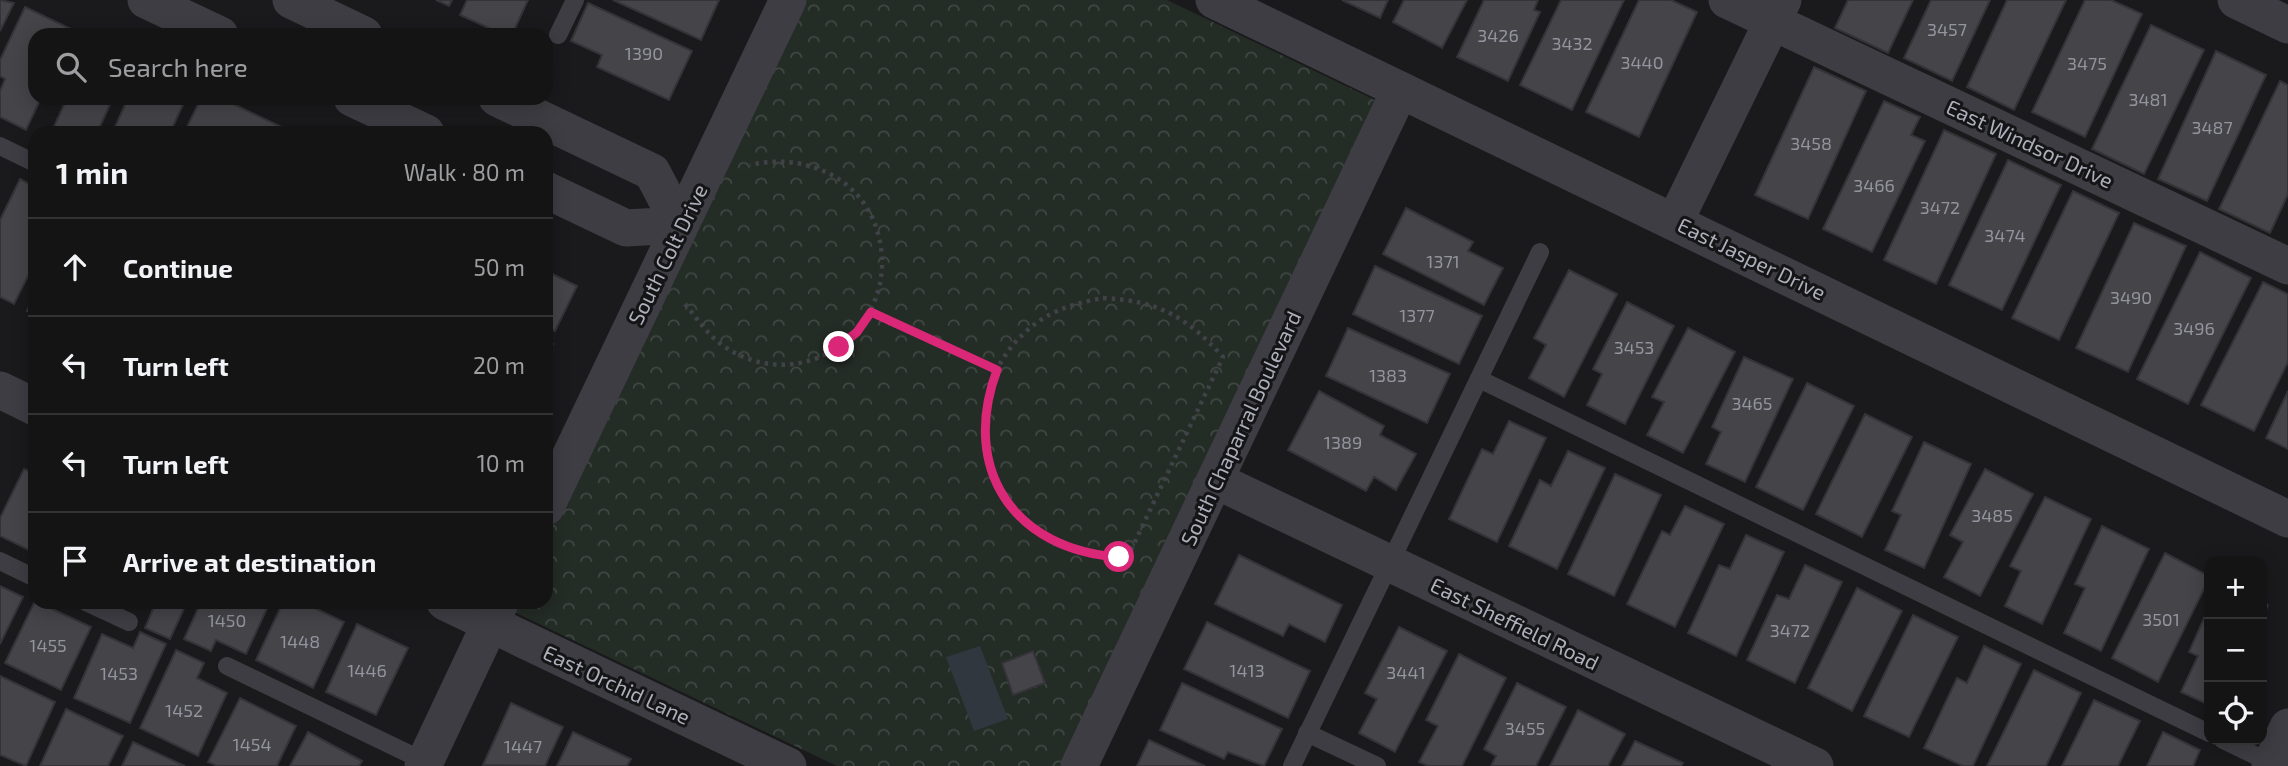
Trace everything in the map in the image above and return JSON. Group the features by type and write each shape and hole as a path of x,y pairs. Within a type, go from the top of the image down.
{"street":[{"path":"146,0 205,28"},
{"path":"291,0 349,28"},
{"name":"South Colt Drive","path":"553,492 788,0"},
{"name":"East Jasper Drive","path":"1214,0 2288,519"},
{"name":"East Windsor Drive","path":"1727,0 1778,10 2288,266"},
{"path":"2235,0 2288,25"},
{"path":"1675,221 1778,10"},
{"name":"South Chaparral Boulevard","path":"1079,766 1400,90"},
{"path":"367,105 411,126"},
{"path":"511,105 653,172 680,225 626,228 553,193"},
{"path":"0,390 28,404"},
{"name":"East Sheffield Road","path":"1215,480 1815,766"},
{"name":"East Orchid Lane","path":"477,609 495,613 782,765"},
{"path":"427,764 495,613"},
{"path":"2270,764 2288,727"}],"lane":[{"path":"558,35 575,0"},
{"path":"0,146 28,160"},
{"path":"1292,766 1540,252"},
{"path":"1479,379 2204,731"},
{"path":"0,561 28,575"},
{"path":"101,609 129,622"},
{"path":"227,666 427,764"},
{"path":"1307,733 1377,766"},
{"path":"2233,745 2270,764"}],"path":[{"path":"654,281 676,295 706,332 724,347 746,358 769,364 794,364 817,359 839,347 857,332 871,312 880,290 883,266 881,242 873,219 861,199 844,182 823,170 800,163 776,161 735,171 711,160"},
{"path":"1103,298 1130,299 1156,306 1180,317 1202,333 1223,357 1131,550 1119,557 1092,555 1043,536 1022,519 1005,498 989,461 984,421 988,395 997,370 1011,347 1030,328 1052,313 1077,303 1103,298"},
{"path":"871,312 997,370"}],"green space":[{"path":"803,0 1167,0 1379,102 1063,766 837,766 512,611 553,609 553,525"}],"shaded area":[{"path":"980,646 1008,719 974,731 946,657"}],"building":[{"path":"0,0 14,3 0,31"},
{"path":"436,0 452,0 449,6"},
{"path":"467,0 528,0 515,28 489,28 460,15"},
{"path":"613,0 719,0 701,40"},
{"path":"1342,0 1388,0 1380,18"},
{"path":"1404,0 1467,0 1442,48 1393,22"},
{"path":"1484,0 1538,0 1534,10 1540,12 1508,81 1457,57"},
{"path":"1561,0 1624,0 1572,110 1520,85"},
{"path":"1639,0 1671,0 1697,12 1639,137 1586,112"},
{"path":"1848,0 1913,0 1888,53 1835,28"},
{"path":"1931,0 1990,0 1952,81 1904,58"},
{"path":"2007,0 2066,0 2014,110 1967,87"},
{"path":"2085,0 2111,0 2142,14 2085,137 2032,112"},
{"path":"588,3 692,51 669,100 597,67 602,55 571,41"},
{"path":"25,7 69,28 28,28 28,105 38,105 26,130 0,117 0,91 5,79 0,76 0,60"},
{"path":"2151,25 2204,50 2144,174 2092,149"},
{"path":"2216,51 2266,75 2207,201 2158,179"},
{"path":"1814,67 1866,91 1808,219 1755,195"},
{"path":"2280,81 2288,85 2288,194 2270,233 2219,209"},
{"path":"1884,101 1920,117 1911,135 1925,141 1872,252 1823,229"},
{"path":"64,105 110,105 100,126 54,126"},
{"path":"125,105 183,105 173,126 115,126"},
{"path":"198,105 236,105 279,126 187,126"},
{"path":"1944,130 1996,154 1936,284 1884,260"},
{"path":"2008,160 2061,185 2002,310 1949,285"},
{"path":"20,179 28,183 28,276 14,304 0,297 0,220"},
{"path":"2073,191 2119,213 2059,340 2012,318"},
{"path":"1406,208 1473,242 1468,251 1503,268 1484,305 1383,254"},
{"path":"2134,223 2186,246 2128,372 2076,348"},
{"path":"2200,252 2251,278 2188,404 2137,379"},
{"path":"1375,266 1482,316 1459,364 1353,314"},
{"path":"1569,270 1617,294 1564,397 1529,378 1546,345 1534,338"},
{"path":"553,274 577,286 555,331 553,330"},
{"path":"2263,282 2288,294 2288,362 2254,431 2201,405"},
{"path":"1627,302 1674,326 1625,424 1587,405 1602,374 1593,369"},
{"path":"1348,328 1450,374 1427,423 1326,376"},
{"path":"1688,328 1735,352 1683,453 1647,435 1664,402 1652,397"},
{"path":"1744,357 1793,379 1745,482 1706,464 1721,432 1712,427"},
{"path":"1807,383 1854,406 1803,510 1756,487"},
{"path":"1319,391 1384,426 1380,435 1416,454 1396,490 1374,477 1366,491 1288,450"},
{"path":"2288,391 2288,449 2266,438"},
{"path":"1865,414 1912,437 1862,537 1816,514"},
{"path":"1509,421 1546,438 1497,542 1449,519 1482,449 1493,454"},
{"path":"1924,442 1971,464 1924,568 1885,550 1901,515 1892,511"},
{"path":"1568,451 1605,468 1557,569 1509,546 1540,480 1551,486"},
{"path":"24,469 28,471 28,550 0,536 0,518"},
{"path":"1985,469 2033,494 1980,596 1944,577 1963,542 1950,535"},
{"path":"1615,474 1661,495 1614,596 1568,574"},
{"path":"2045,497 2091,519 2042,624 2005,606 2021,571 2010,566"},
{"path":"1685,506 1724,524 1675,627 1627,604 1662,531 1670,535"},
{"path":"2102,526 2149,549 2101,651 2064,633 2085,588 2075,584"},
{"path":"1746,535 1784,552 1736,656 1688,633 1719,565 1730,569"},
{"path":"2165,553 2204,573 2204,589 2158,682 2112,658"},
{"path":"1239,555 1342,605 1325,642 1289,624 1283,636 1215,604"},
{"path":"1805,565 1842,582 1795,683 1747,660 1777,595 1789,599"},
{"path":"0,586 23,597 0,644"},
{"path":"1857,588 1902,611 1852,711 1808,688"},
{"path":"31,609 52,609 91,627 61,690 5,663"},
{"path":"153,609 184,609 170,639 145,628"},
{"path":"198,609 267,609 246,654 216,640 211,651 184,639"},
{"path":"280,609 317,609 344,622 313,688 256,660"},
{"path":"1913,615 1958,637 1909,737 1864,716"},
{"path":"2204,618 2204,703 2181,692 2198,656 2189,652"},
{"path":"1207,622 1310,671 1288,718 1184,669"},
{"path":"357,624 408,648 376,715 326,692"},
{"path":"1399,627 1447,651 1395,752 1359,733 1377,699 1365,693"},
{"path":"140,632 166,644 130,723 74,698 102,634 133,648"},
{"path":"1984,646 2021,664 1973,766 1963,766 1924,748 1957,678 1967,683"},
{"path":"176,650 204,663 197,678 227,693 198,756 140,728"},
{"path":"1033,651 1045,683 1013,695 1002,663"},
{"path":"1459,654 1506,678 1462,766 1428,766 1419,762 1438,726 1426,720"},
{"path":"2034,670 2081,693 2046,766 1987,766"},
{"path":"0,676 55,702 26,766 0,755"},
{"path":"1182,683 1282,729 1264,766 1228,752 1224,759 1160,730"},
{"path":"1517,683 1566,707 1536,766 1491,766 1496,756 1484,749"},
{"path":"240,698 296,726 277,766 217,766 208,762"},
{"path":"2094,700 2140,721 2118,766 2062,766"},
{"path":"511,703 563,727 545,766 483,765"},
{"path":"66,709 123,736 108,766 40,766"},
{"path":"1578,710 1625,734 1608,766 1550,766"},
{"path":"308,732 362,761 359,766 290,766"},
{"path":"573,732 631,759 627,766 557,766"},
{"path":"2163,732 2200,750 2193,766 2147,766"},
{"path":"1149,740 1205,766 1137,766"},
{"path":"1635,741 1683,763 1681,766 1622,766"},
{"path":"133,742 185,766 122,766"}],"route":[{"path":"839,347 857,332 871,312 997,370 988,395 984,421 985,448 992,474 1005,498 1022,519 1043,536 1067,548 1092,555 1119,557"}]}
